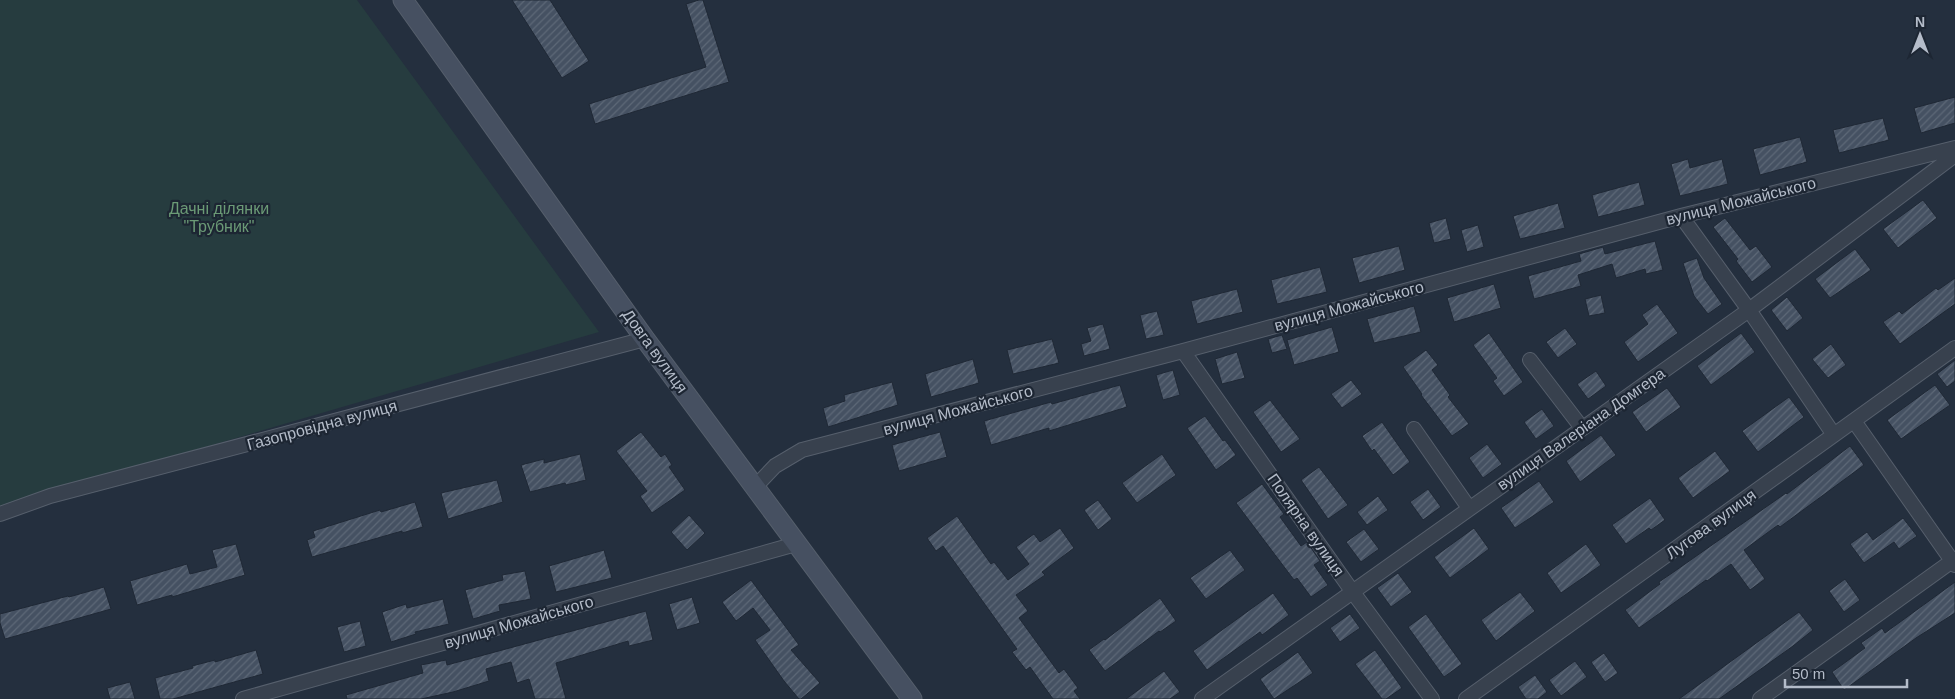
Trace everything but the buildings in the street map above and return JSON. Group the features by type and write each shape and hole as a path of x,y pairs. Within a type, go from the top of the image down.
{"street":[{"name":"Довга вулиця","path":"403,0 645,338 912,699"},
{"name":"вулиця Можайського","path":"755,487 775,466 802,450 1183,351 1681,216 1955,148"},
{"name":"вулиця Валеріана Домгера","path":"1202,699 1749,310 1955,155"},
{"path":"1681,216 1749,310 1834,435"},
{"name":"Газопровідна вулиця","path":"0,514 50,496 645,338"},
{"name":"Лугова вулиця","path":"1466,699 1955,348"},
{"name":"Полярна вулиця","path":"1183,351 1352,591 1432,699"},
{"path":"1530,360 1582,428"},
{"path":"1760,699 1954,562 1854,421"},
{"path":"1414,429 1469,508"},
{"name":"вулиця Можайського","path":"243,699 796,544"}],"green space":[{"name":"Дачні ділянки \"Трубник\"","path":"0,0 357,0 599,332 0,507"}]}
